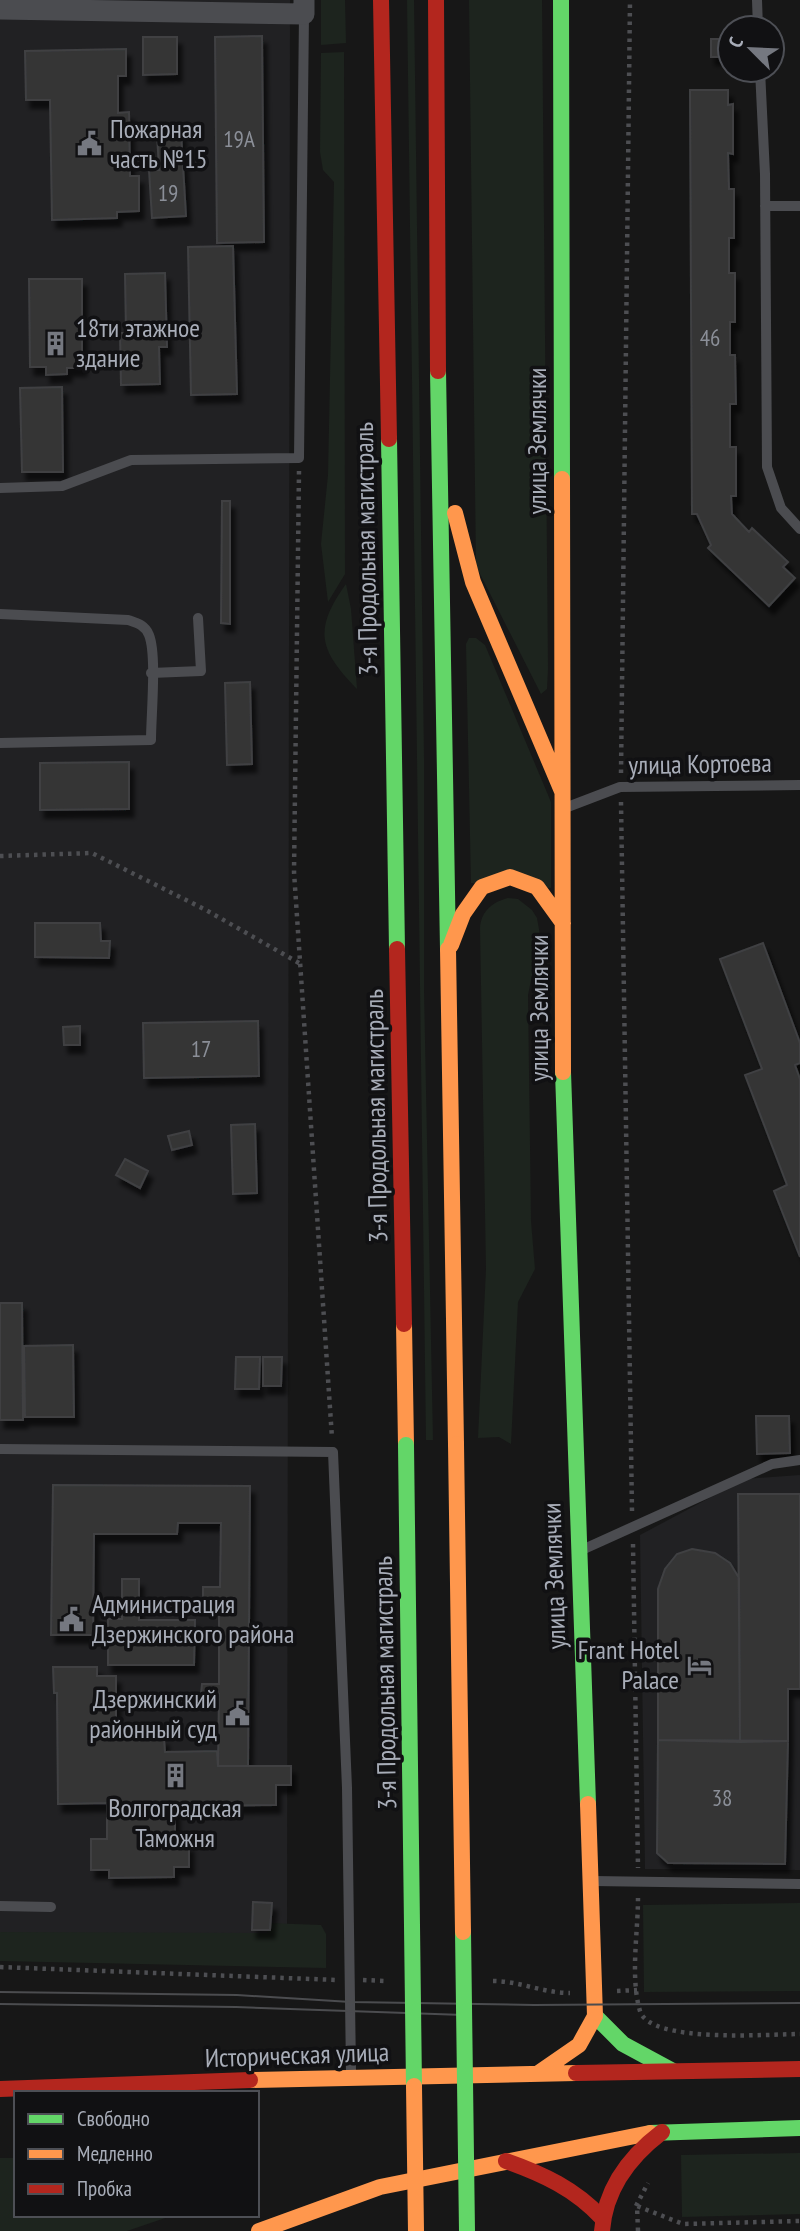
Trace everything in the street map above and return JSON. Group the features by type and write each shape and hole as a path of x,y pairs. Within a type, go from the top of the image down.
{"main road":[{"name":"3-я Продольная магистраль","path":"381,0 406,1445 416,2231"},
{"path":"446,0 436,7 439,453 467,2231"},
{"name":"улица Землячки","path":"561,0 564,1099 595,2015"},
{"path":"439,453 473,582 562,791"},
{"path":"448,954 463,914 482,887 510,877 537,887 563,923"},
{"path":"537,2074 579,2045 595,2015 623,2043 673,2071"},
{"name":"Историческая улица","path":"0,2090 351,2077 800,2069"},
{"path":"259,2231 380,2187 603,2142 662,2132 800,2129"},
{"path":"506,2161 553,2178 576,2192 602,2225 626,2166 662,2132"}],"street":[{"path":"0,9 137,5 304,7"}],"lane":[{"path":"0,488 62,486 131,460 299,458 304,7"},
{"path":"761,84 765,206 767,467 781,508 800,529"},
{"path":"765,206 800,206"},
{"path":"0,614 128,620 141,624 149,633 151,673 151,740 0,743"},
{"path":"151,673 201,671 198,618"},
{"name":"улица Кортоева","path":"562,809 620,787 800,785"},
{"path":"0,1449 333,1452 351,1980 351,2077"},
{"path":"578,1552 772,1464 800,1460"},
{"path":"590,1881 800,1884"},
{"path":"0,1906 51,1907"}],"path":[{"path":"629,0 620,787 633,1528 637,1990 641,2015 655,2028 685,2034 800,2034"},
{"path":"299,458 294,873 333,1452"},
{"path":"0,856 92,853 206,910 300,963"},
{"path":"0,1967 390,1980"},
{"path":"480,1981 506,1981 548,1993 637,1990"},
{"path":"638,2231 637,2206 683,2224 800,2221"}],"shaded area":[{"path":"0,0 290,0 287,1943 0,1941"},
{"path":"321,0 345,0 346,43 321,45"},
{"path":"407,0 414,0 424,758 424,990 433,1440 426,1440"},
{"path":"469,0 542,0 548,669 547,689 541,694 476,566"},
{"path":"344,52 345,574 328,602 321,544 328,475 334,182 323,170 320,152 321,53"},
{"path":"346,584 351,609 357,689 335,663 325,639 328,614"},
{"path":"469,638 476,638 485,645 551,802 551,888 471,883 466,644"},
{"path":"508,898 518,899 532,910 537,918 540,935 528,995 531,1221 535,1269 518,1302 511,1444 499,1437 478,1438 486,1269 480,927 489,908"},
{"path":"800,1475 800,1870 645,1869 640,1535 745,1479"},
{"path":"800,1903 800,1991 644,1992 643,1905"},
{"path":"268,1923 321,1925 326,1934 326,1968 0,1961 0,1932 267,1933"},
{"path":"800,2153 800,2214 682,2217 681,2155"},
{"path":"0,2158 14,2158 14,2217 168,2217 127,2231 0,2231"}],"building":[{"path":"262,36 264,242 217,243 215,37"},
{"path":"143,37 177,37 177,74 143,75"},
{"path":"711,39 716,39 716,57 711,57"},
{"name":"Пожарная часть №15","path":"126,49 126,76 118,76 118,113 129,112 130,176 139,176 139,211 117,212 117,218 52,220 50,100 26,100 25,51"},
{"path":"690,90 728,90 728,105 733,104 733,154 728,153 729,189 734,189 734,238 729,238 729,273 735,273 735,322 730,322 730,355 735,355 736,404 730,404 730,447 736,447 736,496 731,496 732,514 749,532 752,528 788,562 783,567 795,578 769,606 708,548 711,545 697,514 692,514"},
{"path":"181,132 186,216 152,218 149,170 159,170 157,133"},
{"path":"233,246 237,394 191,395 188,247"},
{"path":"165,273 167,347 159,347 160,384 121,385 120,333 126,333 125,274"},
{"name":"18ти этажное здание","path":"29,279 82,279 82,368 67,368 67,374 46,375 46,367 30,367"},
{"path":"62,387 63,472 22,472 20,388"},
{"path":"222,501 230,501 230,624 221,623"},
{"path":"250,682 252,764 227,765 225,683"},
{"path":"129,762 129,809 40,810 40,763"},
{"path":"35,923 100,923 101,941 110,941 109,958 35,957"},
{"path":"763,943 800,1043 800,1063 795,1065 800,1079 800,1257 774,1191 787,1185 745,1075 762,1069 720,959"},
{"path":"258,1021 259,1076 144,1078 143,1023"},
{"path":"80,1026 80,1045 64,1045 63,1027"},
{"path":"255,1124 257,1193 233,1194 231,1125"},
{"path":"189,1131 192,1145 172,1150 168,1136"},
{"path":"125,1159 148,1171 140,1188 116,1175"},
{"path":"0,1303 22,1303 23,1420 0,1420"},
{"path":"73,1345 74,1417 25,1417 24,1346"},
{"path":"236,1357 260,1357 259,1389 235,1389"},
{"path":"263,1357 282,1357 281,1386 263,1386"},
{"path":"756,1416 789,1416 790,1453 757,1454"},
{"name":"Администрация Дзержинского района","path":"53,1485 250,1486 248,1766 218,1766 219,1694 201,1694 202,1684 219,1684 219,1604 203,1604 203,1587 220,1587 221,1523 178,1523 177,1534 94,1534 93,1635 51,1635"},
{"path":"738,1494 800,1494 800,1689 788,1689 788,1741 740,1742"},
{"name":"Frant Hotel Palace","path":"692,1549 715,1553 730,1563 739,1578 740,1742 658,1740 658,1589 665,1569 677,1554"},
{"path":"122,1579 139,1579 139,1620 195,1620 194,1665 108,1665 108,1619 122,1619"},
{"name":"Волгоградская Таможня","path":"53,1667 97,1667 97,1676 116,1676 116,1739 164,1738 165,1752 217,1751 218,1766 291,1766 291,1785 276,1785 276,1805 175,1806 175,1844 189,1844 189,1867 174,1867 174,1877 109,1878 109,1870 91,1870 91,1839 107,1839 107,1803 58,1804 57,1693 54,1693"},
{"path":"658,1740 788,1741 785,1864 668,1863 657,1853"},
{"path":"253,1902 272,1903 270,1930 252,1930"}],"tram line":[{"path":"0,1992 237,1995 351,2002 534,2005 800,2003"},
{"path":"0,2004 236,2007 464,2015"}],"traffic: fast":[{"path":"561,0 562,479"},
{"path":"438,371 448,949"},
{"path":"389,439 397,949"},
{"path":"563,1072 588,1804"},
{"path":"406,1445 414,2086"},
{"path":"463,1932 467,2231"},
{"path":"595,2016 623,2044 673,2071"},
{"path":"650,2133 800,2128"}],"traffic: slow":[{"path":"562,479 563,1072"},
{"path":"455,513 473,582 562,791"},
{"path":"451,945 463,914 482,887 510,877 537,887 563,923"},
{"path":"448,949 456,1444"},
{"path":"404,1324 406,1445"},
{"path":"456,1444 463,1932"},
{"path":"537,2074 579,2045 595,2016 588,1804"},
{"path":"250,2080 576,2073"},
{"path":"414,2086 416,2231"},
{"path":"259,2231 380,2187 650,2133"}],"traffic: jam":[{"path":"381,0 389,439"},
{"path":"436,0 438,371"},
{"path":"397,949 404,1324"},
{"path":"576,2073 800,2069"},
{"path":"0,2089 250,2080"},
{"path":"602,2231 608,2201 621,2175 639,2152 662,2132"},
{"path":"506,2161 558,2183 602,2218"}],"place":[{"name":"Пожарная часть №15","path":"90,144"},
{"name":"18ти этажное здание","path":"56,343"},
{"name":"Администрация Дзержинского района","path":"72,1619"},
{"name":"Frant Hotel Palace","path":"699,1665"},
{"name":"Дзержинский районный суд","path":"237,1714"},
{"name":"Волгоградская Таможня","path":"175,1776"}]}
